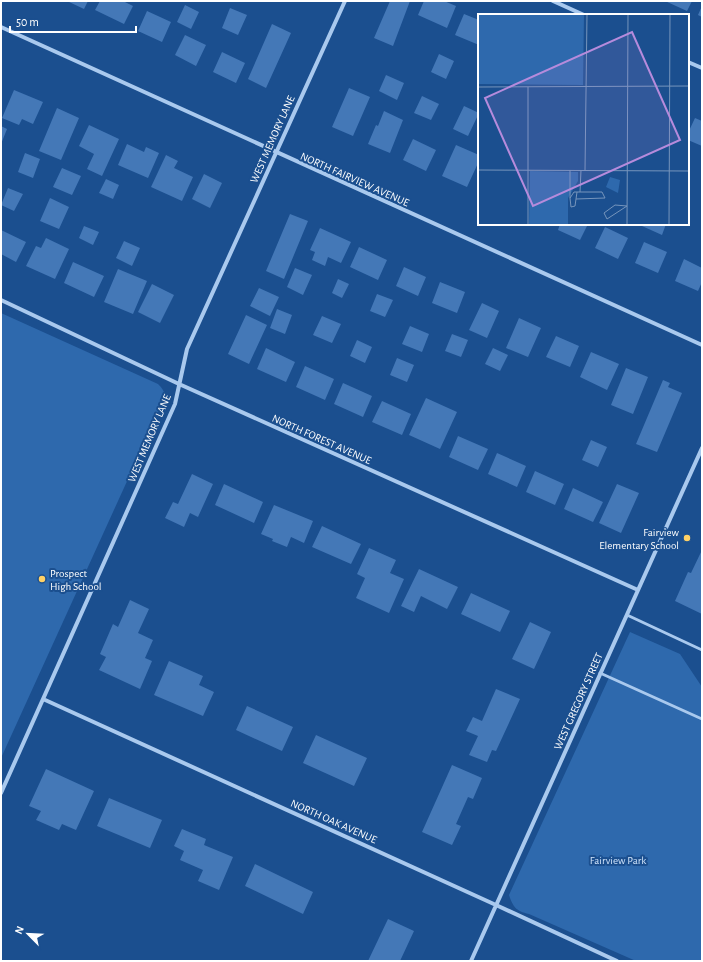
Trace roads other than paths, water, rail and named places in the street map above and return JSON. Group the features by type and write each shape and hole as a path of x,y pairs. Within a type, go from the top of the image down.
{"street":[{"name":"WEST MEMORY LANE","path":"1,792 175,404 187,349 345,1"},
{"path":"553,1 582,14"},
{"name":"NORTH FAIRVIEW AVENUE","path":"1,27 702,345"},
{"path":"689,62 702,68"},
{"name":"NORTH FOREST AVENUE","path":"1,300 179,384 638,590"},
{"name":"WEST GREGORY STREET","path":"471,961 702,448"},
{"name":"NORTH OAK AVENUE","path":"43,699 496,904 617,961"}],"lane":[{"path":"627,614 702,650"},
{"path":"600,673 702,719"}],"place":[{"name":"Fairview Elementary School","path":"687,538"},
{"name":"Prospect High School","path":"42,579"}],"park label":[{"name":"Fairview Park","path":"618,860"}]}
